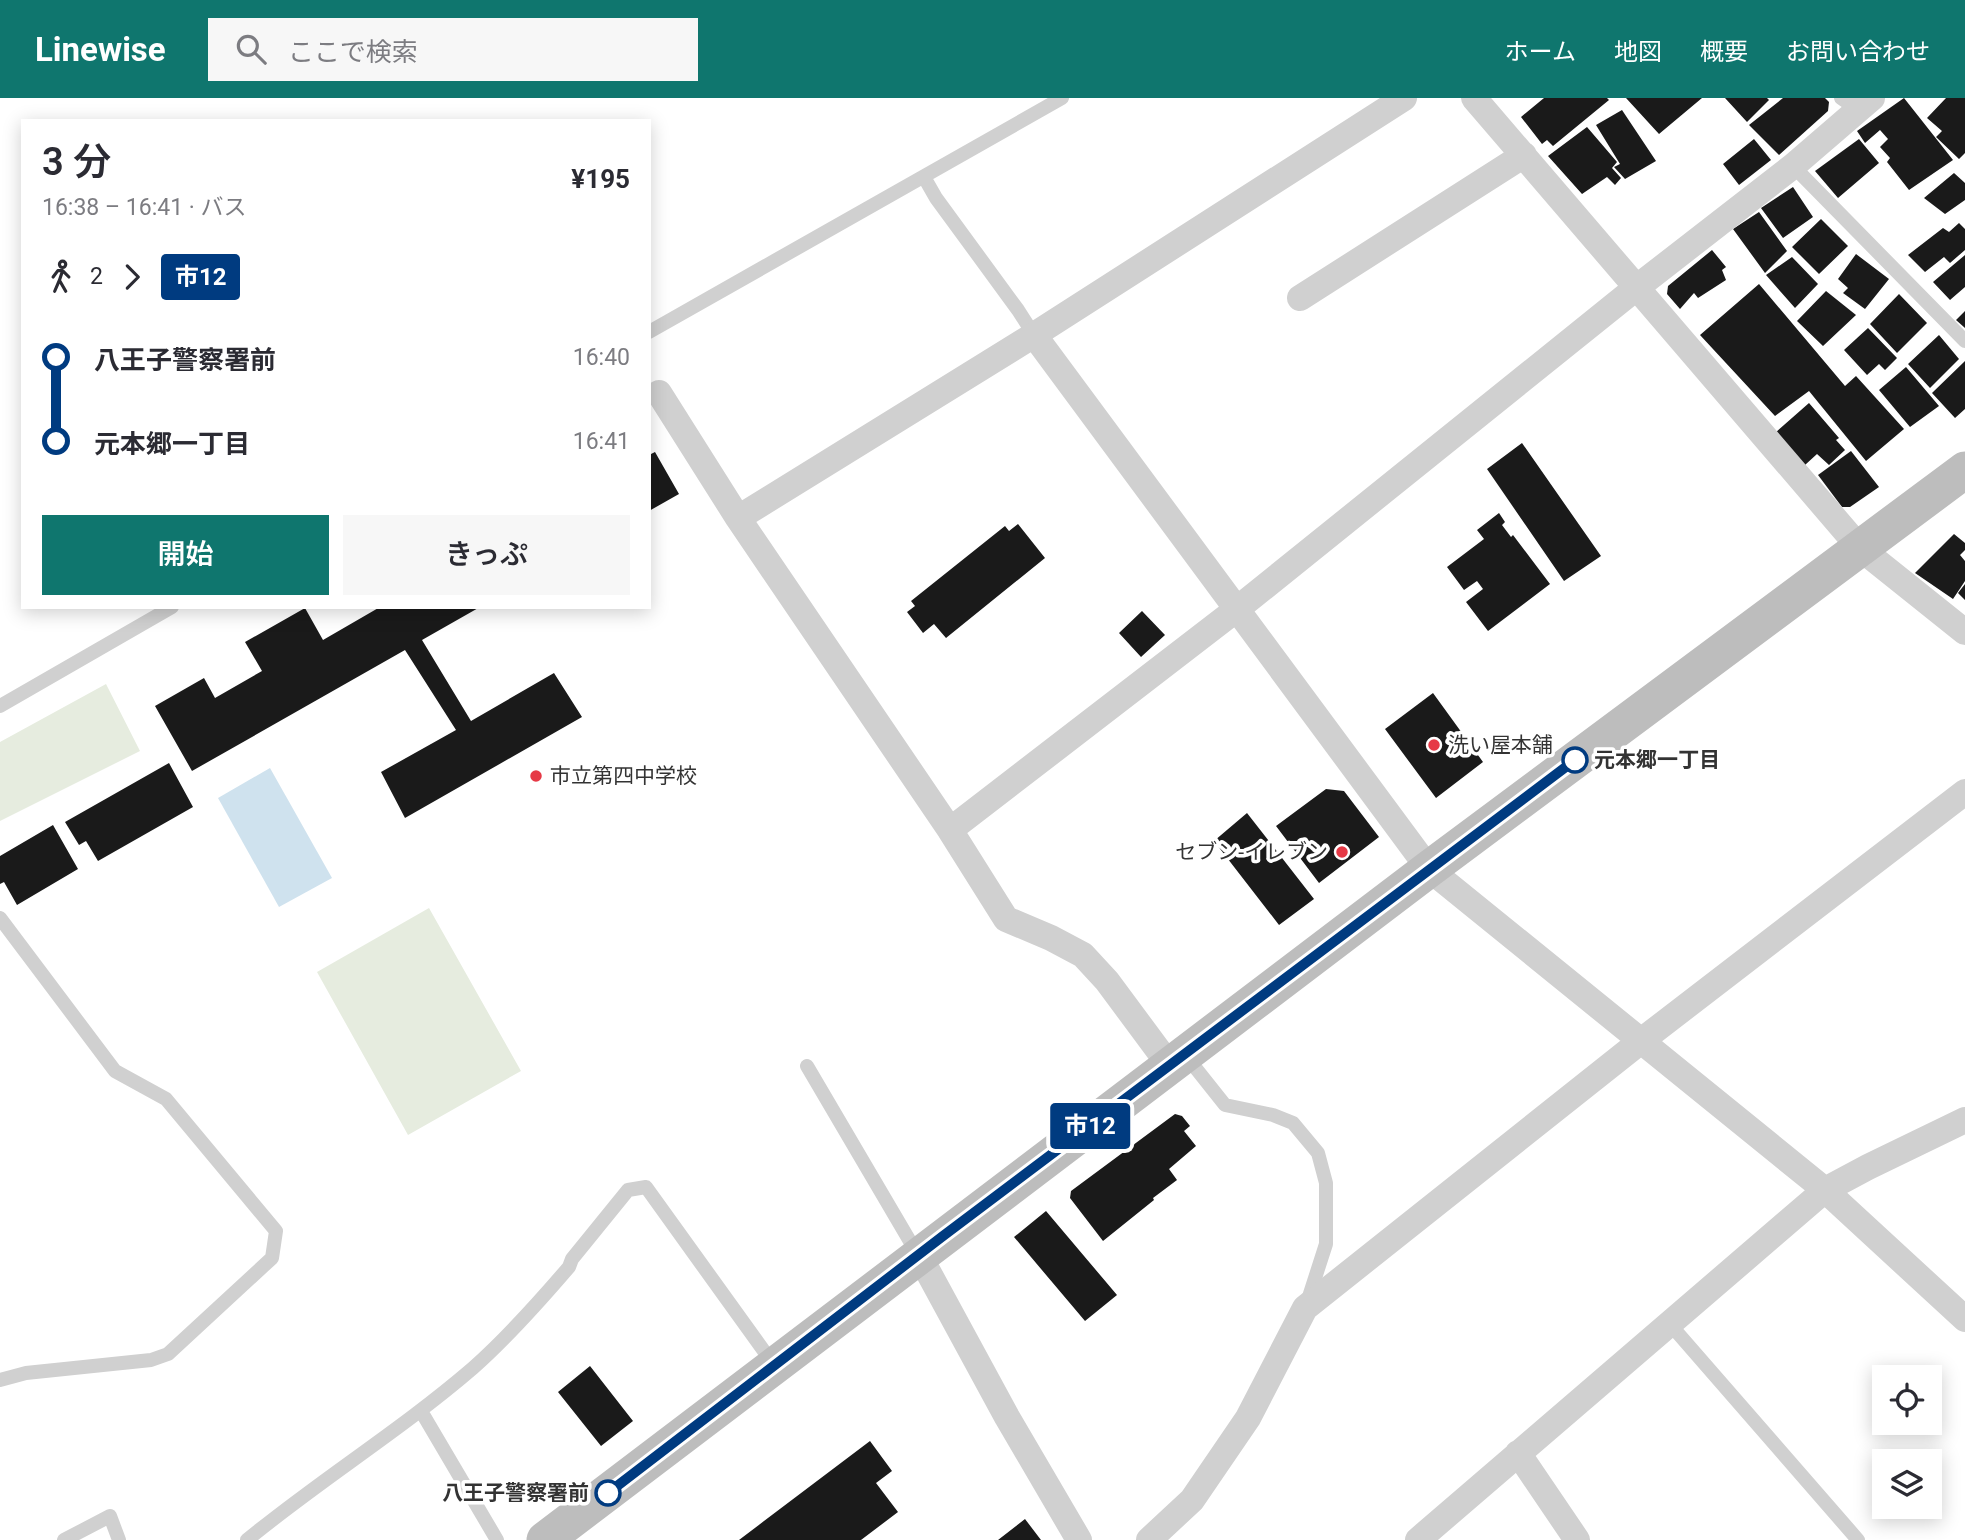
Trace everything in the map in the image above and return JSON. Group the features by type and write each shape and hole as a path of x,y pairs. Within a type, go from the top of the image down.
{"street":[{"path":"738,518 1034,335 1404,98"},
{"path":"1474,98 1860,548 1965,632"},
{"path":"950,830 1237,609 1636,288 1793,166 1857,102"},
{"path":"1300,298 1524,155"},
{"path":"1034,335 1429,869 1825,1190 1965,1319"},
{"path":"659,393 738,518 950,830 1006,919 1083,955 1177,1060"},
{"path":"545,1540 1429,869 1965,470"},
{"path":"1149,1540 1192,1500 1248,1418 1305,1308 1641,1041 1965,792"},
{"path":"1418,1540 1825,1190 1965,1120"},
{"path":"919,1255 1007,1417 1079,1540"},
{"path":"1518,1453 1577,1540"}],"lane":[{"path":"651,331 1062,98"},
{"path":"1793,166 1965,341"},
{"path":"924,177 936,198 1034,335"},
{"path":"0,706 169,609"},
{"path":"0,918 115,1071 166,1099 276,1231 272,1258 168,1354 151,1360 26,1373 0,1380"},
{"path":"1177,1060 1225,1105 1273,1115 1293,1123 1318,1153 1326,1183 1325,1244 1305,1308"},
{"path":"807,1066 919,1255"},
{"path":"247,1540 285,1509 421,1411 474,1367 520,1323 569,1267 572,1259 628,1190 646,1187 775,1366"},
{"path":"1669,1323 1858,1540"},
{"path":"421,1411 497,1540"},
{"path":"64,1540 110,1516 119,1540"}],"shaded area":[{"path":"106,684 140,751 0,821 0,742"},
{"path":"429,908 521,1071 408,1135 317,972"}],"water":[{"path":"270,768 332,878 279,907 218,798"}],"building":[{"path":"1544,98 1609,100 1553,146 1547,140 1542,144 1521,117"},
{"path":"1626,98 1702,98 1659,134"},
{"path":"1725,98 1767,98 1769,100 1747,122"},
{"path":"1783,98 1825,98 1829,102 1828,111 1779,155 1749,125"},
{"path":"1904,98 1953,160 1909,190 1887,162 1890,158 1880,147 1888,139 1880,130 1865,143 1857,131"},
{"path":"1946,98 1965,98 1965,153 1959,159 1936,137 1942,131 1927,118"},
{"path":"1622,110 1656,161 1625,179 1614,167 1620,164 1596,125"},
{"path":"1587,127 1617,162 1612,168 1621,178 1615,185 1607,177 1582,194 1548,156"},
{"path":"1754,139 1771,160 1739,185 1723,164"},
{"path":"1859,139 1879,163 1838,198 1815,171"},
{"path":"1954,173 1965,183 1965,200 1945,214 1924,198"},
{"path":"1793,187 1813,217 1783,238 1761,208"},
{"path":"1759,212 1787,251 1765,273 1733,229"},
{"path":"1821,219 1848,246 1819,274 1792,247"},
{"path":"1959,223 1965,229 1965,250 1950,263 1944,257 1925,272 1908,255 1943,228 1949,232"},
{"path":"1712,250 1726,267 1722,270 1726,280 1698,298 1694,293 1680,309 1667,294 1668,286"},
{"path":"1856,254 1889,279 1865,309 1843,293 1848,288 1838,279"},
{"path":"1965,255 1965,287 1950,300 1933,282"},
{"path":"1792,257 1818,284 1795,308 1766,275"},
{"path":"1759,284 1845,386 1856,376 1904,429 1866,461 1809,391 1775,416 1700,335"},
{"path":"1826,291 1856,315 1823,346 1797,321"},
{"path":"1899,294 1927,323 1897,353 1870,324"},
{"path":"1965,311 1965,328 1956,320"},
{"path":"1868,328 1897,358 1885,370 1879,364 1867,375 1844,350"},
{"path":"1939,335 1959,359 1930,388 1908,364"},
{"path":"1965,361 1965,409 1955,418 1932,393"},
{"path":"1906,367 1939,406 1910,427 1879,390"},
{"path":"1809,403 1839,438 1836,440 1845,450 1829,465 1817,454 1805,465 1775,433"},
{"path":"1522,443 1601,556 1564,581 1487,469"},
{"path":"1851,451 1879,487 1850,507 1842,507 1818,475"},
{"path":"655,452 679,494 651,510 651,454"},
{"path":"1499,513 1505,522 1502,525 1511,537 1513,535 1550,584 1488,631 1466,602 1483,589 1477,581 1464,590 1447,567 1484,539 1477,530"},
{"path":"1018,524 1045,558 946,638 934,624 923,633 907,612 915,606 911,601 1005,526 1009,531"},
{"path":"1954,534 1965,543 1965,550 1960,555 1965,561 1965,581 1953,599 1915,573"},
{"path":"1965,584 1965,600 1958,593"},
{"path":"303,609 323,640 377,609 476,609 422,640 471,721 554,673 582,717 405,818 381,772 456,730 405,650 192,771 155,706 204,678 215,698 262,671 245,642"},
{"path":"1142,611 1165,635 1141,657 1119,633"},
{"name":"洗い屋本舗","path":"1433,693 1483,762 1436,798 1385,729"},
{"path":"169,763 193,807 98,861 86,841 79,845 65,822"},
{"path":"1326,789 1344,791 1379,837 1319,883 1276,826"},
{"path":"1247,813 1314,899 1279,925 1214,841"},
{"path":"53,825 78,869 17,905 4,882 0,884 0,856"},
{"path":"1175,1114 1182,1116 1190,1126 1184,1131 1196,1146 1169,1169 1177,1180 1103,1241 1070,1198 1071,1191"},
{"path":"1046,1211 1117,1295 1085,1321 1014,1237"},
{"path":"590,1366 633,1421 601,1446 558,1392"},
{"path":"870,1441 892,1471 876,1483 898,1512 861,1540 739,1540"},
{"path":"1025,1519 1041,1540 998,1540"}],"bus line":[{"name":"市12","path":"608,1493 943,1236 1575,760"}],"place":[{"name":"洗い屋本舗","path":"1434,745"},
{"name":"元本郷一丁目","path":"1575,760"},
{"name":"市立第四中学校","path":"536,776"},
{"name":"セブン-イレブン","path":"1342,852"},
{"name":"八王子警察署前","path":"608,1493"}]}
